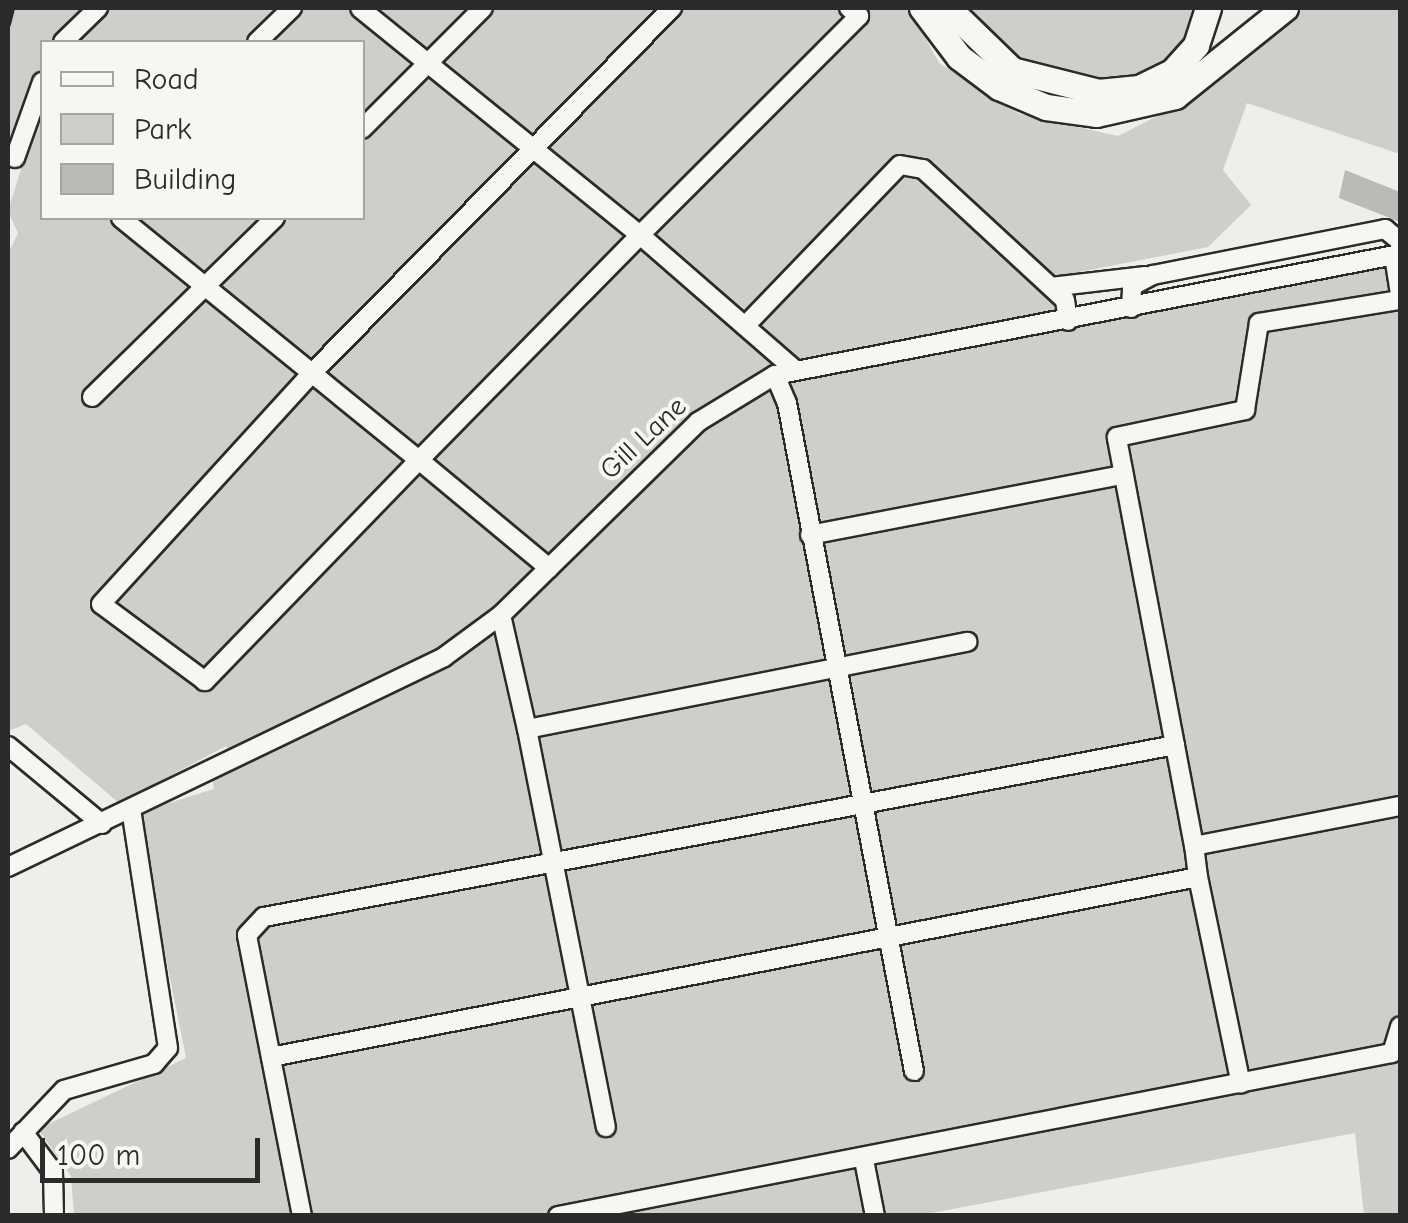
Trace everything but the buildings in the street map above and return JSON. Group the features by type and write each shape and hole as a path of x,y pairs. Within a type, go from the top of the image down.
{"highway":[{"path":"922,8 960,57 999,87 1046,107 1096,114 1175,96 1285,8"},
{"path":"948,8 1012,70 1098,92 1138,88 1172,72 1196,45 1208,8"}],"street":[{"path":"65,40 98,8"},
{"path":"259,40 292,8"},
{"path":"360,8 640,236 744,326 784,371 810,535 914,1071"},
{"path":"365,126 484,8"},
{"path":"672,8 312,373 102,604 206,680 860,16 850,8"},
{"path":"15,158 40,88"},
{"path":"744,326 900,165 923,169 1066,300 1068,321"},
{"path":"123,220 549,568"},
{"path":"92,398 274,220"},
{"path":"1051,288 1153,275 1385,229 1398,250 1400,297 1259,323 1245,410 1117,437 1198,877 1241,1084"},
{"name":"Gill Lane","path":"8,866 132,810 444,657 502,615 698,422 784,371 1068,321 1398,250"},
{"path":"1131,308 1132,286 1153,275"},
{"path":"810,535 1123,475"},
{"path":"502,615 606,1127"},
{"path":"527,729 967,642"},
{"path":"302,1216 247,935 256,922 555,861 1174,745"},
{"path":"8,746 102,824"},
{"path":"1194,846 1400,806"},
{"path":"8,1148 64,1090 154,1064 168,1048 132,810"},
{"path":"271,1056 1198,877"},
{"path":"558,1216 864,1160 1392,1054 1400,1026"},
{"path":"22,1132 53,1172 54,1216"},
{"path":"864,1160 875,1216"}],"green space":[{"path":"8,8 909,8 939,63 1019,114 1118,136 1193,98 1300,8 1400,8 1400,154 1247,103 1223,170 1251,205 1208,247 1038,280 1078,318 1394,256 1400,290 1400,1215 1364,1215 1355,1133 921,1215 74,1215 71,1176 38,1129 186,1058 137,813 214,789 211,769 231,756 226,746 119,803 26,724 8,731 8,254 18,233 8,211 27,150 8,136"},
{"path":"970,8 1200,8 1180,52 1124,80 1025,68"}],"railway":[{"path":"8,24 12,8"}]}
